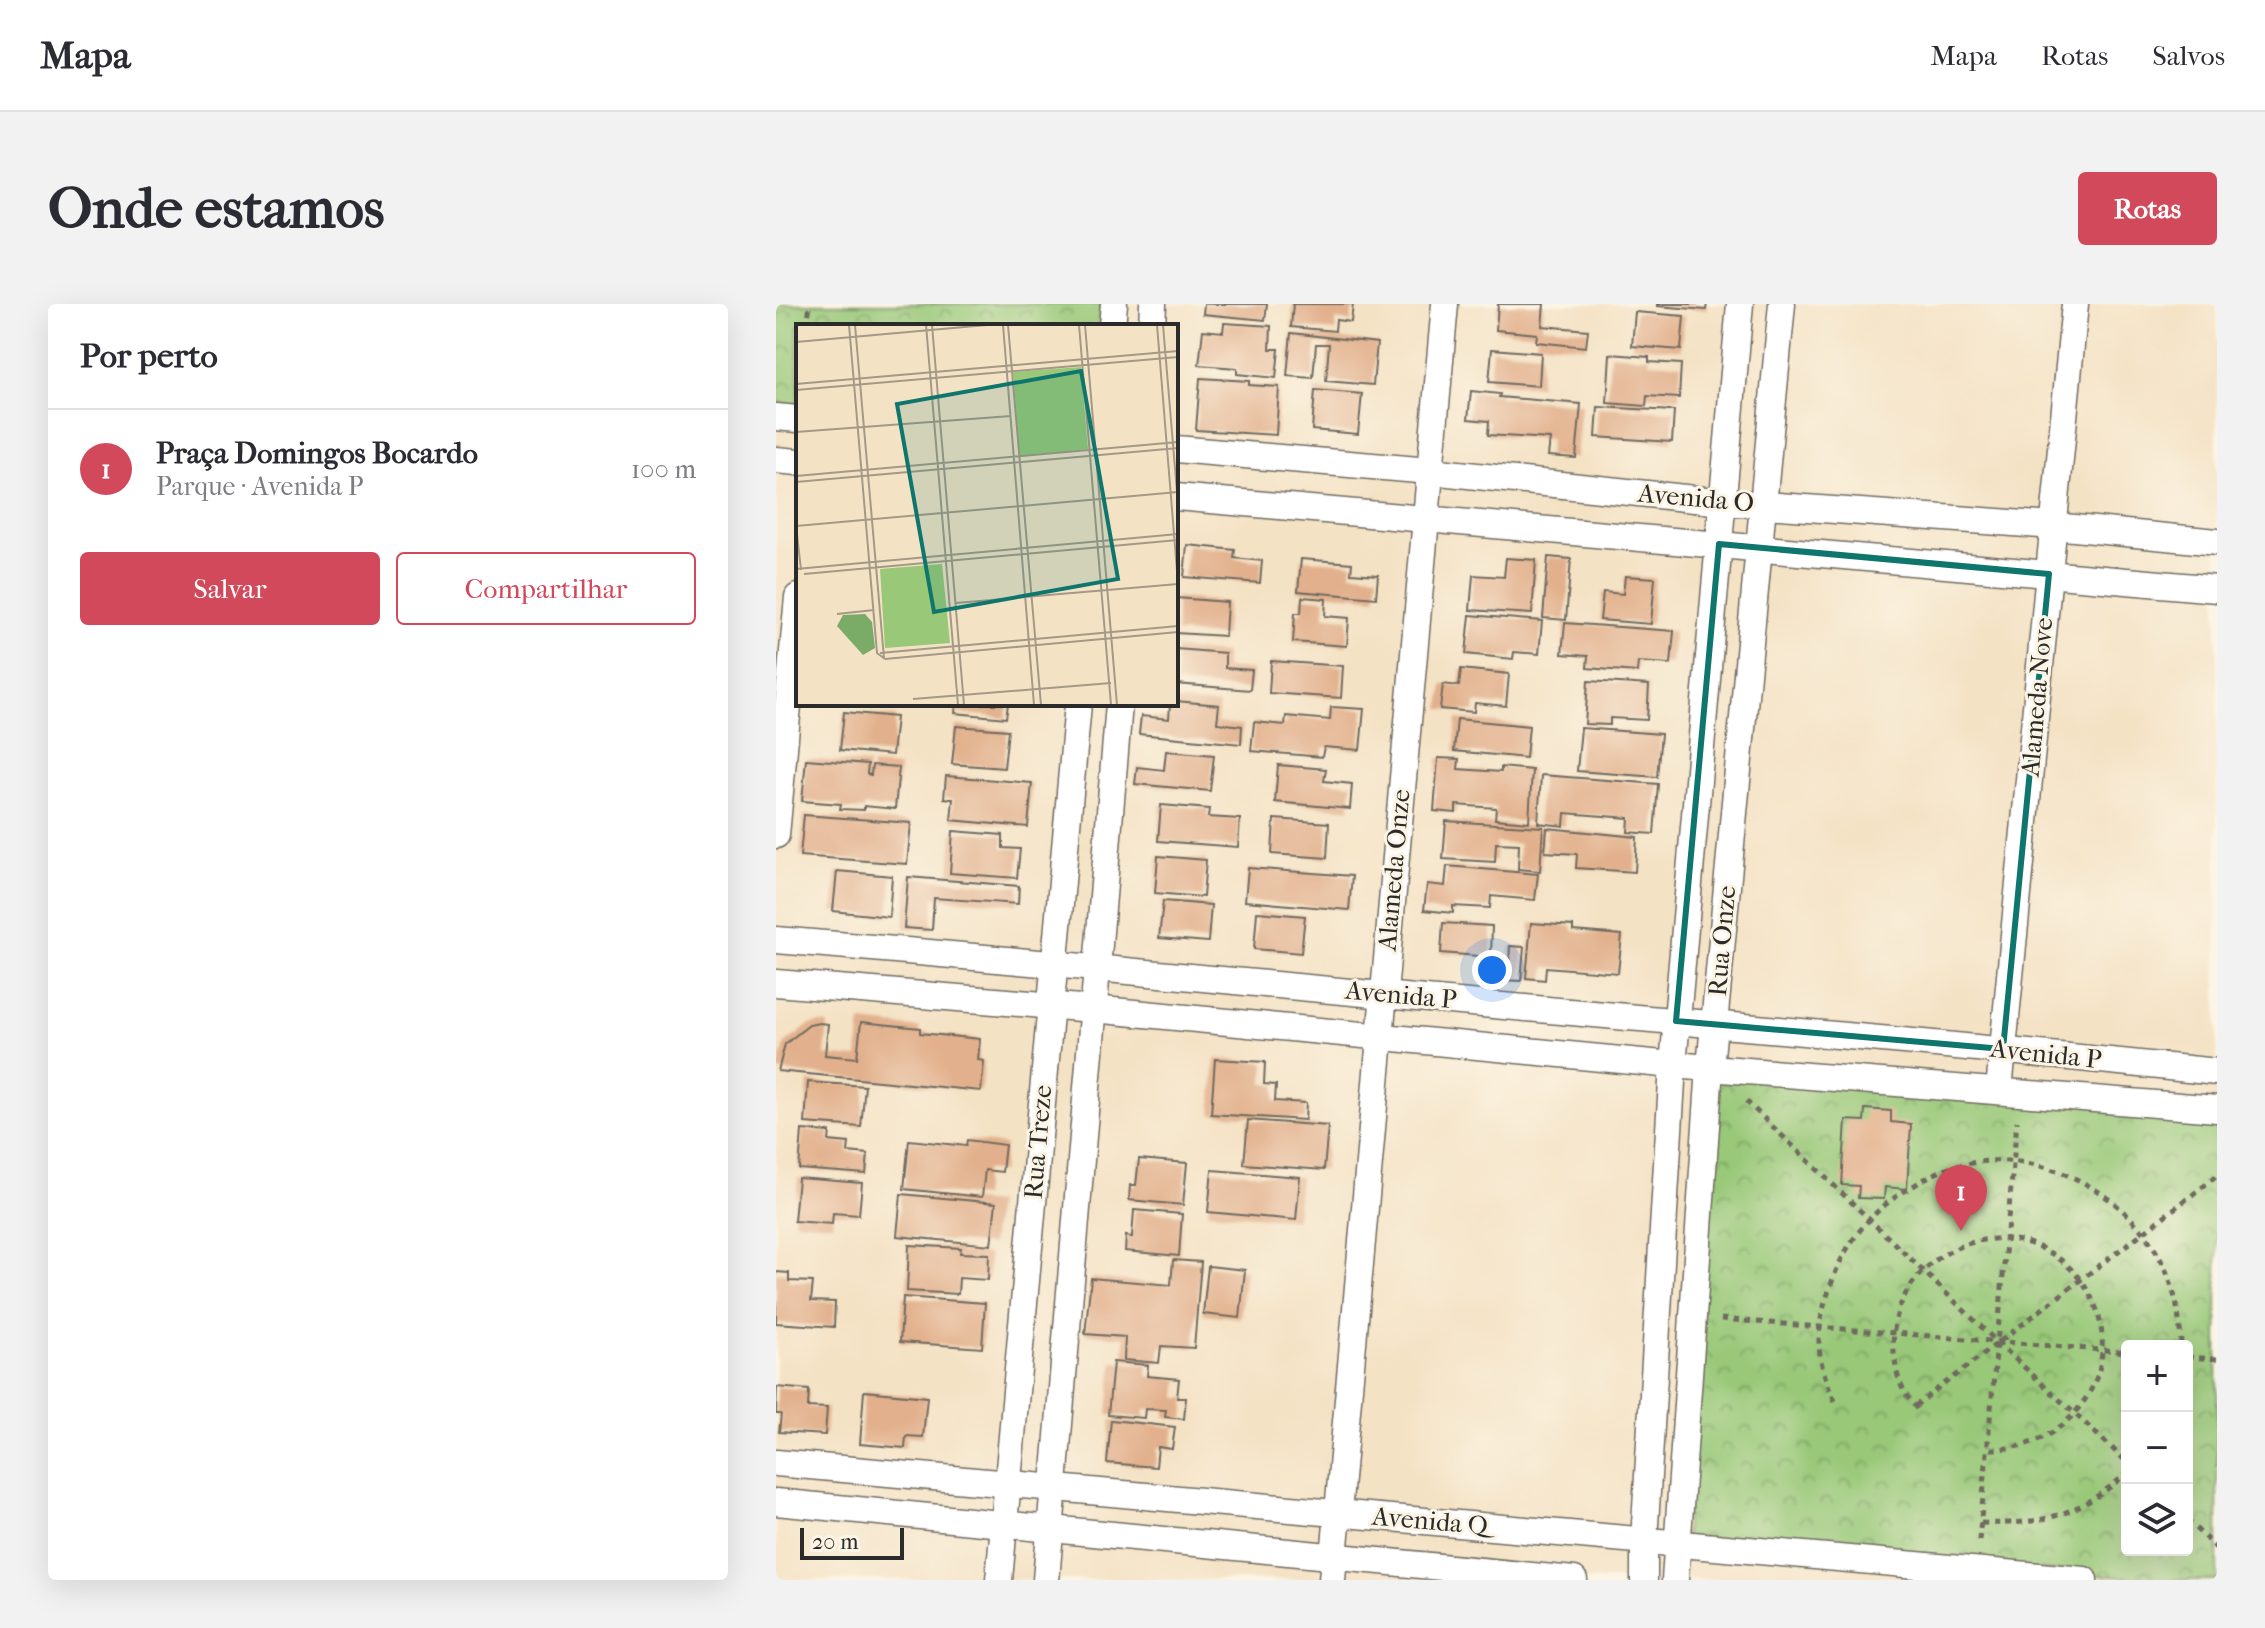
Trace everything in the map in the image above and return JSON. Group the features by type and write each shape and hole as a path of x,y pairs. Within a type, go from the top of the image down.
{"street":[{"path":"1112,324 1114,304"},
{"path":"1152,324 1153,304"},
{"name":"Alameda Onze","path":"1332,1568 1445,304"},
{"name":"Rua Onze","path":"1644,1580 1676,1021 1740,304"},
{"name":"Rua Onze","path":"1675,1580 1710,1067 1782,304"},
{"name":"Alameda Nove","path":"2010,1091 2003,1049 2075,304"},
{"path":"776,417 796,419"},
{"name":"Avenida O","path":"1178,449 1430,471 1723,502 2054,526 2217,542"},
{"path":"776,460 796,462"},
{"name":"Avenida O","path":"1178,497 2217,589"},
{"path":"776,835 796,619"},
{"name":"Rua Treze","path":"999,1580 1078,706"},
{"name":"Rua Treze","path":"1046,1580 1119,706"},
{"name":"Avenida P","path":"776,940 2003,1049 2217,1072"},
{"name":"Avenida P","path":"776,983 1093,1009 1673,1065 2217,1109"},
{"name":"Avenida Q","path":"776,1463 2084,1580"},
{"name":"Avenida Q","path":"776,1502 1050,1529 1332,1568 1574,1580"}],"path":[{"path":"807,324 810,304"},
{"path":"1710,1067 2121,1456"},
{"path":"1977,1571 2014,1162 2010,1091"},
{"path":"1835,1401 1822,1373 1819,1327 1823,1303 1839,1261 1869,1220 1898,1195 1937,1173 1974,1163 2014,1162 2057,1170 2088,1184 2115,1203 2143,1232 2158,1254 2180,1317 2181,1340"},
{"path":"1988,1449 2022,1446 2045,1438 2075,1413 2094,1386 2102,1350 2099,1316 2080,1279 2059,1258 2038,1246 1988,1238 1963,1244 1938,1256 1924,1270 1904,1297 1893,1349 1897,1375 1916,1407 1997,1342 2080,1279 2217,1176"},
{"path":"1693,1317 2121,1352"},
{"path":"2193,1357 2217,1359"},
{"path":"1981,1523 2033,1523 2076,1509 2121,1478"},
{"path":"2193,1526 2217,1549"}],"highlighted area":[{"path":"1719,544 2049,574 2003,1049 1676,1021"}],"green space":[{"path":"776,304 1101,304 1098,324 796,324 796,405 776,402"},
{"path":"1715,1071 2217,1115 2217,1580 2152,1580 1685,1537"}],"building":[{"path":"1204,304 1267,304 1265,320 1203,314"},
{"path":"1293,304 1353,304 1351,322 1336,320 1335,331 1291,327"},
{"path":"1498,304 1544,304 1542,326 1588,330 1586,347 1536,342 1537,334 1496,330"},
{"path":"1657,304 1707,304 1706,310"},
{"path":"1635,312 1684,316 1681,350 1632,346"},
{"path":"1224,323 1271,326 1270,349 1279,349 1276,378 1237,374 1237,368 1199,365 1203,330 1223,332"},
{"path":"1291,333 1377,343 1373,385 1326,381 1329,344 1316,344 1313,378 1287,376"},
{"path":"1492,349 1541,353 1539,386 1489,382"},
{"path":"1610,354 1649,357 1649,362 1681,364 1679,398 1647,396 1646,406 1607,403"},
{"path":"1200,378 1249,381 1249,385 1279,387 1276,435 1196,430"},
{"path":"1315,390 1362,394 1358,434 1312,430"},
{"path":"1471,391 1500,394 1499,397 1581,404 1576,458 1548,456 1550,439 1488,435 1489,421 1468,419"},
{"path":"1598,407 1674,411 1672,442 1596,437"},
{"path":"1187,545 1235,550 1234,558 1262,561 1260,583 1184,577"},
{"path":"1548,557 1571,559 1566,620 1543,618"},
{"path":"1506,558 1536,560 1532,614 1470,610 1473,575 1504,577"},
{"path":"1301,559 1352,563 1351,573 1378,575 1376,598 1298,591"},
{"path":"1625,576 1655,578 1651,624 1600,620 1603,592 1623,594"},
{"path":"1302,597 1326,599 1325,616 1349,618 1347,646 1293,642 1295,613 1301,613"},
{"path":"1178,598 1227,602 1225,636 1178,633"},
{"path":"1470,615 1542,621 1539,654 1514,652 1513,659 1466,654"},
{"path":"1565,623 1674,631 1671,664 1638,662 1637,672 1587,668 1588,656 1562,654"},
{"path":"1178,649 1225,653 1225,668 1252,670 1250,690 1178,684"},
{"path":"1271,661 1343,666 1341,698 1269,693"},
{"path":"1461,669 1509,674 1506,706 1475,703 1474,712 1440,709 1443,684 1459,686"},
{"path":"1588,681 1649,685 1647,720 1610,718 1610,725 1585,724"},
{"path":"1178,701 1219,705 1217,723 1242,726 1241,744 1139,734 1141,716 1169,719 1170,706 1178,706"},
{"path":"956,706 1008,706 1006,718 955,713"},
{"path":"1331,707 1364,709 1360,750 1324,747 1322,757 1251,751 1254,722 1285,725 1286,716 1330,720"},
{"path":"844,712 896,717 892,755 840,750"},
{"path":"1457,719 1529,726 1526,758 1454,751"},
{"path":"956,726 1008,730 1004,768 952,764"},
{"path":"1581,728 1661,734 1657,777 1577,771"},
{"path":"1166,751 1214,755 1210,791 1135,784 1137,767 1164,770"},
{"path":"1438,758 1459,759 1458,769 1501,772 1501,767 1532,770 1529,822 1495,819 1496,808 1456,805 1456,813 1434,811"},
{"path":"806,759 868,764 867,774 871,775 872,765 899,767 895,809 864,806 864,810 840,809 841,804 802,801"},
{"path":"1278,765 1326,769 1324,781 1352,784 1350,809 1275,802"},
{"path":"1541,775 1658,784 1654,834 1628,832 1629,818 1565,813 1564,826 1538,823"},
{"path":"946,776 1032,783 1028,827 951,820 953,799 944,798"},
{"path":"1161,805 1209,809 1208,817 1240,819 1238,847 1158,841"},
{"path":"804,815 911,823 907,864 800,856"},
{"path":"1274,819 1329,823 1327,858 1272,854"},
{"path":"1446,821 1543,827 1540,871 1518,869 1519,844 1496,843 1495,862 1443,859"},
{"path":"1547,828 1637,837 1635,872 1576,868 1577,854 1545,852"},
{"path":"953,831 1003,835 1003,848 1020,849 1017,878 950,873"},
{"path":"1158,856 1206,860 1203,897 1155,893"},
{"path":"1447,866 1538,874 1535,900 1491,896 1490,908 1453,906 1453,913 1424,910 1427,884 1445,886"},
{"path":"1248,868 1352,876 1349,910 1245,901"},
{"path":"837,871 892,876 889,917 833,911"},
{"path":"908,877 1019,886 1018,904 934,898 932,930 904,928"},
{"path":"1163,901 1211,905 1208,942 1159,938"},
{"path":"1257,912 1305,916 1301,953 1254,949"},
{"path":"1443,923 1492,926 1491,957 1441,953"},
{"path":"1531,923 1573,926 1573,931 1622,935 1618,973 1546,967 1545,980 1526,978"},
{"path":"1510,946 1524,947 1521,981 1501,980 1502,967 1509,967"},
{"path":"861,1022 920,1028 920,1033 980,1039 978,1060 984,1061 981,1091 778,1071 785,1044 809,1025 819,1023 828,1024 825,1055 857,1058"},
{"path":"1215,1059 1265,1062 1264,1084 1276,1085 1275,1101 1306,1103 1305,1120 1211,1114"},
{"path":"808,1082 865,1086 861,1127 805,1123"},
{"path":"1865,1109 1891,1111 1891,1122 1911,1124 1907,1189 1885,1187 1884,1199 1858,1198 1859,1186 1842,1185 1846,1120 1864,1121"},
{"path":"1248,1120 1328,1126 1324,1170 1244,1164"},
{"path":"802,1130 830,1132 829,1141 849,1143 848,1152 868,1154 866,1174 799,1169"},
{"path":"909,1140 966,1146 967,1140 1005,1145 1002,1172 985,1170 982,1197 904,1189"},
{"path":"1139,1159 1187,1163 1183,1205 1129,1200 1130,1185 1136,1185"},
{"path":"1212,1170 1300,1177 1296,1220 1208,1212"},
{"path":"798,1178 862,1183 859,1215 833,1213 832,1224 794,1221"},
{"path":"901,1194 996,1203 991,1245 897,1236"},
{"path":"1134,1210 1182,1214 1179,1256 1125,1251 1126,1236 1132,1237"},
{"path":"909,1245 961,1248 960,1253 989,1254 988,1280 959,1278 958,1294 907,1291"},
{"path":"1173,1260 1201,1262 1194,1348 1161,1346 1159,1363 1124,1360 1125,1337 1085,1334 1091,1278 1171,1285"},
{"path":"1208,1266 1245,1270 1240,1318 1203,1314"},
{"path":"776,1272 789,1273 789,1281 813,1282 811,1301 835,1302 834,1327 776,1323"},
{"path":"903,1297 985,1303 982,1348 900,1342"},
{"path":"1113,1362 1148,1365 1147,1376 1179,1379 1177,1398 1186,1398 1184,1419 1165,1417 1166,1410 1145,1409 1144,1418 1108,1415"},
{"path":"777,1387 809,1390 808,1407 827,1408 825,1435 779,1432 781,1414 776,1414"},
{"path":"864,1391 927,1397 923,1437 906,1436 905,1448 860,1444"},
{"path":"1111,1420 1175,1427 1172,1449 1158,1447 1156,1467 1107,1463"}],"place":[{"name":"Praça Domingos Bocardo","path":"1961,1231"}]}
